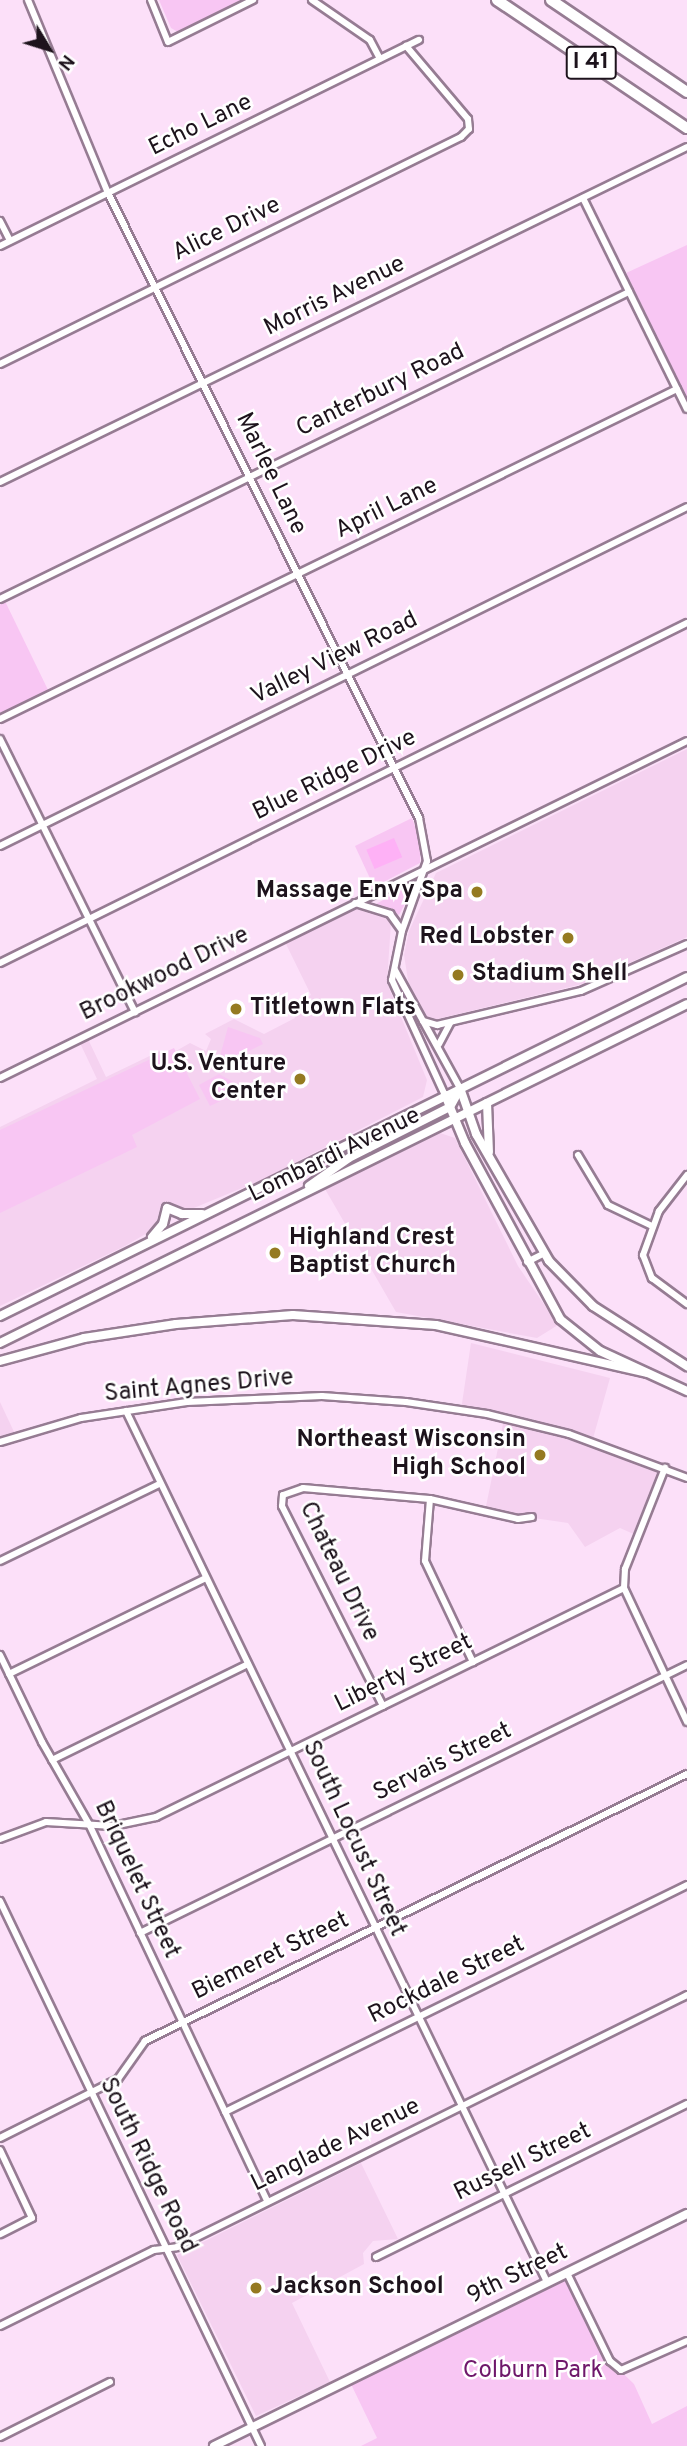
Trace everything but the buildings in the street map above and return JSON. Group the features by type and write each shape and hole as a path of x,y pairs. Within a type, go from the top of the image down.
{"highway":[{"name":"I 41","path":"497,0 686,127"},
{"name":"I 41","path":"551,0 687,92"}],"main road":[{"name":"Lombardi Avenue","path":"1,1315 687,977"},
{"name":"Lombardi Avenue","path":"0,1343 687,1004"},
{"path":"302,1193 349,1158 450,1107 460,1088"},
{"path":"460,1088 467,1112 490,1159 543,1254 589,1303 687,1366"},
{"path":"445,1095 454,1118 553,1310 571,1331 600,1351 687,1391"},
{"path":"486,1102 490,1159"},
{"path":"145,1244 160,1229 167,1208 182,1214 205,1214"},
{"path":"0,1361 84,1338 176,1324 304,1316 444,1326 647,1373"},
{"name":"9th Street","path":"214,2446 687,2214"}],"street":[{"name":"Marlee Lane","path":"28,0 107,193 423,830 425,870 402,931 395,970 396,994 445,1095"},
{"path":"151,0 168,42 253,0"},
{"path":"312,0 370,40 380,59"},
{"name":"Echo Lane","path":"0,246 419,40"},
{"name":"Alice Drive","path":"0,363 469,129 468,118 406,46"},
{"name":"Morris Avenue","path":"0,482 687,148"},
{"path":"583,198 687,409"},
{"path":"0,220 10,241"},
{"name":"Canterbury Road","path":"0,599 629,292"},
{"name":"April Lane","path":"0,719 677,389"},
{"name":"Valley View Road","path":"0,846 687,506"},
{"name":"Blue Ridge Drive","path":"0,963 687,623"},
{"path":"0,739 91,918 135,1012"},
{"name":"Brookwood Drive","path":"0,1078 687,741"},
{"path":"355,903 390,914 402,931"},
{"path":"423,1021 435,1026 591,988 687,944"},
{"path":"395,970 439,1044 460,1088"},
{"path":"439,1044 452,1022"},
{"path":"578,1155 608,1205 652,1226"},
{"path":"687,1175 652,1226 643,1255 652,1278 687,1304"},
{"path":"527,1262 543,1254"},
{"name":"Saint Agnes Drive","path":"0,1442 81,1418 254,1396 406,1402 487,1414 569,1434 687,1478"},
{"name":"South Locust Street","path":"125,1411 416,2018 547,2282"},
{"path":"665,1468 625,1569 624,1588 687,1722"},
{"path":"0,1561 159,1484"},
{"name":"Chateau Drive","path":"383,1706 282,1506 283,1495 303,1488 430,1499 518,1519 532,1517"},
{"path":"430,1499 425,1561 473,1662"},
{"path":"9,1674 206,1578"},
{"name":"Liberty Street","path":"0,1839 46,1822 128,1825 156,1817 624,1588"},
{"name":"Briquelet Street","path":"0,1655 52,1759 89,1824 267,2202"},
{"path":"52,1759 248,1664"},
{"name":"Servais Street","path":"140,1933 687,1665"},
{"name":"Biemeret Street","path":"0,2138 118,2079 145,2041 687,1774"},
{"name":"Rockdale Street","path":"225,2112 687,1885"},
{"name":"South Ridge Road","path":"0,1901 261,2446"},
{"name":"Langlade Avenue","path":"0,2326 165,2248 177,2246 687,1995"},
{"name":"Russell Street","path":"376,2257 687,2104"},
{"path":"0,2150 32,2218 0,2234"},
{"path":"567,2273 610,2361 621,2370 687,2341"},
{"path":"0,2437 110,2382"}],"shaded area":[{"path":"687,749 687,937 582,984 429,1021 409,987 404,955 409,931 436,873"},
{"path":"394,838 402,857 375,869 366,850"},
{"path":"358,907 383,913 391,922 387,983 427,1080 423,1097 259,1181 189,1210 173,1205 160,1212 154,1229 125,1246 0,1306 0,1127 97,1079 80,1043 88,1039 106,1077 160,1051 176,1051 190,1043 206,1051 211,1039 205,1034 234,1019 264,1034 295,1018 290,1007 311,995 285,942"},
{"path":"440,1133 455,1138 518,1266 558,1325 537,1338 396,1312 325,1189"},
{"path":"471,1343 610,1378 592,1442 665,1468 638,1536 620,1528 585,1547 568,1523 485,1511 504,1419 461,1410"},
{"path":"0,1402 16,1436 0,1442"},
{"name":"Jackson School","path":"361,2163 398,2239 373,2241 363,2253 364,2264 292,2303 330,2382 256,2416 177,2255"}],"green space":[{"path":"159,0 242,0 178,32 171,28"},
{"path":"687,245 687,401 626,273"},
{"path":"3,597 50,694 0,719 0,599"},
{"path":"412,818 420,840 420,863 374,887 355,846"},
{"path":"408,886 414,887 399,915 376,904"},
{"path":"228,1027 260,1038 263,1044 217,1067"},
{"path":"174,1048 200,1099 132,1135 137,1147 0,1213 0,1130"},
{"path":"219,1074 246,1089 210,1106 199,1085"},
{"name":"Colburn Park","path":"567,2273 610,2361 634,2384 652,2424 687,2406 687,2446 361,2446 377,2438 349,2380"}],"place":[{"name":"Massage Envy Spa","path":"477,892"},
{"name":"Red Lobster","path":"568,938"},
{"name":"Stadium Shell","path":"458,975"},
{"name":"Titletown Flats","path":"236,1009"},
{"name":"U.S. Venture Center","path":"300,1079"},
{"name":"Highland Crest Baptist Church","path":"275,1253"},
{"name":"Northeast Wisconsin High School","path":"540,1455"},
{"name":"Jackson School","path":"256,2288"}]}
